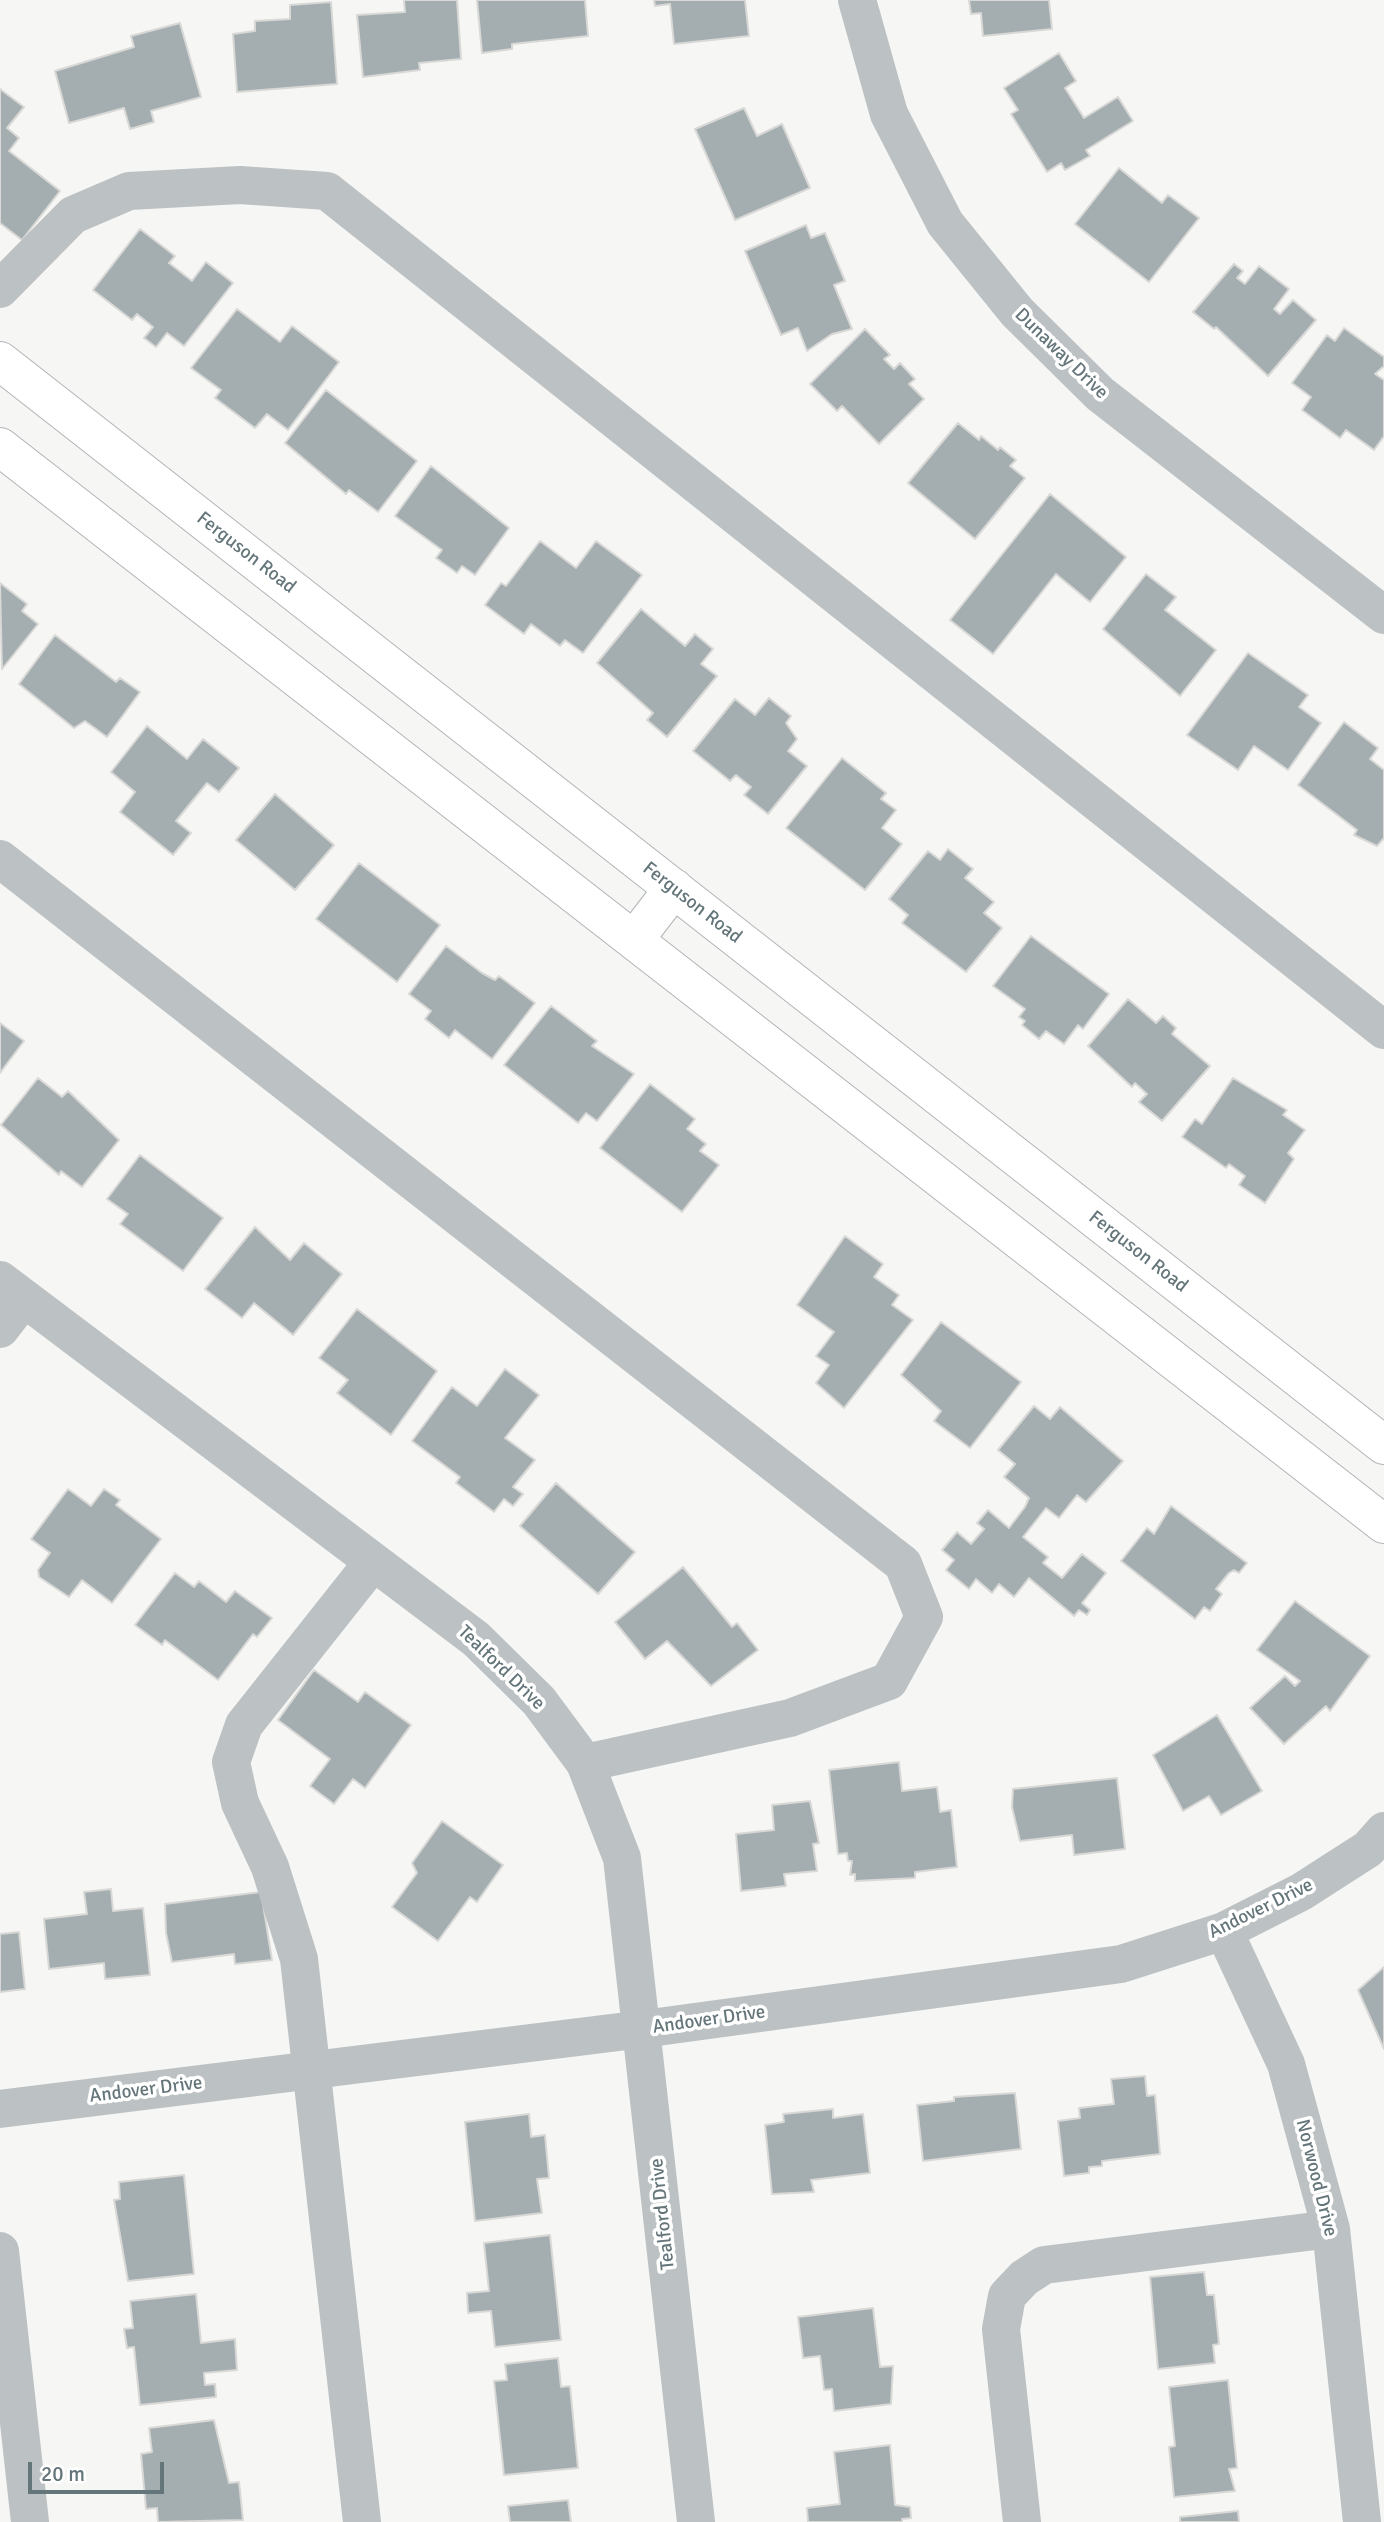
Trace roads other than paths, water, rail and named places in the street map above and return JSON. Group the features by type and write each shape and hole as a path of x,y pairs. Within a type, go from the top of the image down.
{"main road":[{"name":"Ferguson Road","path":"0,361 1384,1445"},
{"path":"0,447 1384,1524"},
{"path":"634,940 674,888"}],"street":[{"name":"Dunaway Drive","path":"857,0 889,114 945,223 1017,312 1100,394 1384,615"},
{"path":"0,289 73,215 128,191 240,185 327,191 1384,1030"},
{"path":"0,859 903,1564 924,1617 889,1681 790,1718 585,1763"},
{"name":"Tealford Drive","path":"0,1329 12,1289 477,1639 539,1701 585,1763 622,1858 696,2522"},
{"path":"362,2522 299,1959 270,1867 240,1803 231,1762 244,1725 373,1562"},
{"name":"Andover Drive","path":"0,2109 643,2029 1121,1964 1224,1931 1379,1849"},
{"name":"Norwood Drive","path":"1224,1931 1286,2064 1331,2229 1362,2522"},
{"path":"1021,2522 1001,2329 1007,2297 1024,2278 1044,2265 1331,2229"},
{"path":"0,2251 30,2522"}]}
